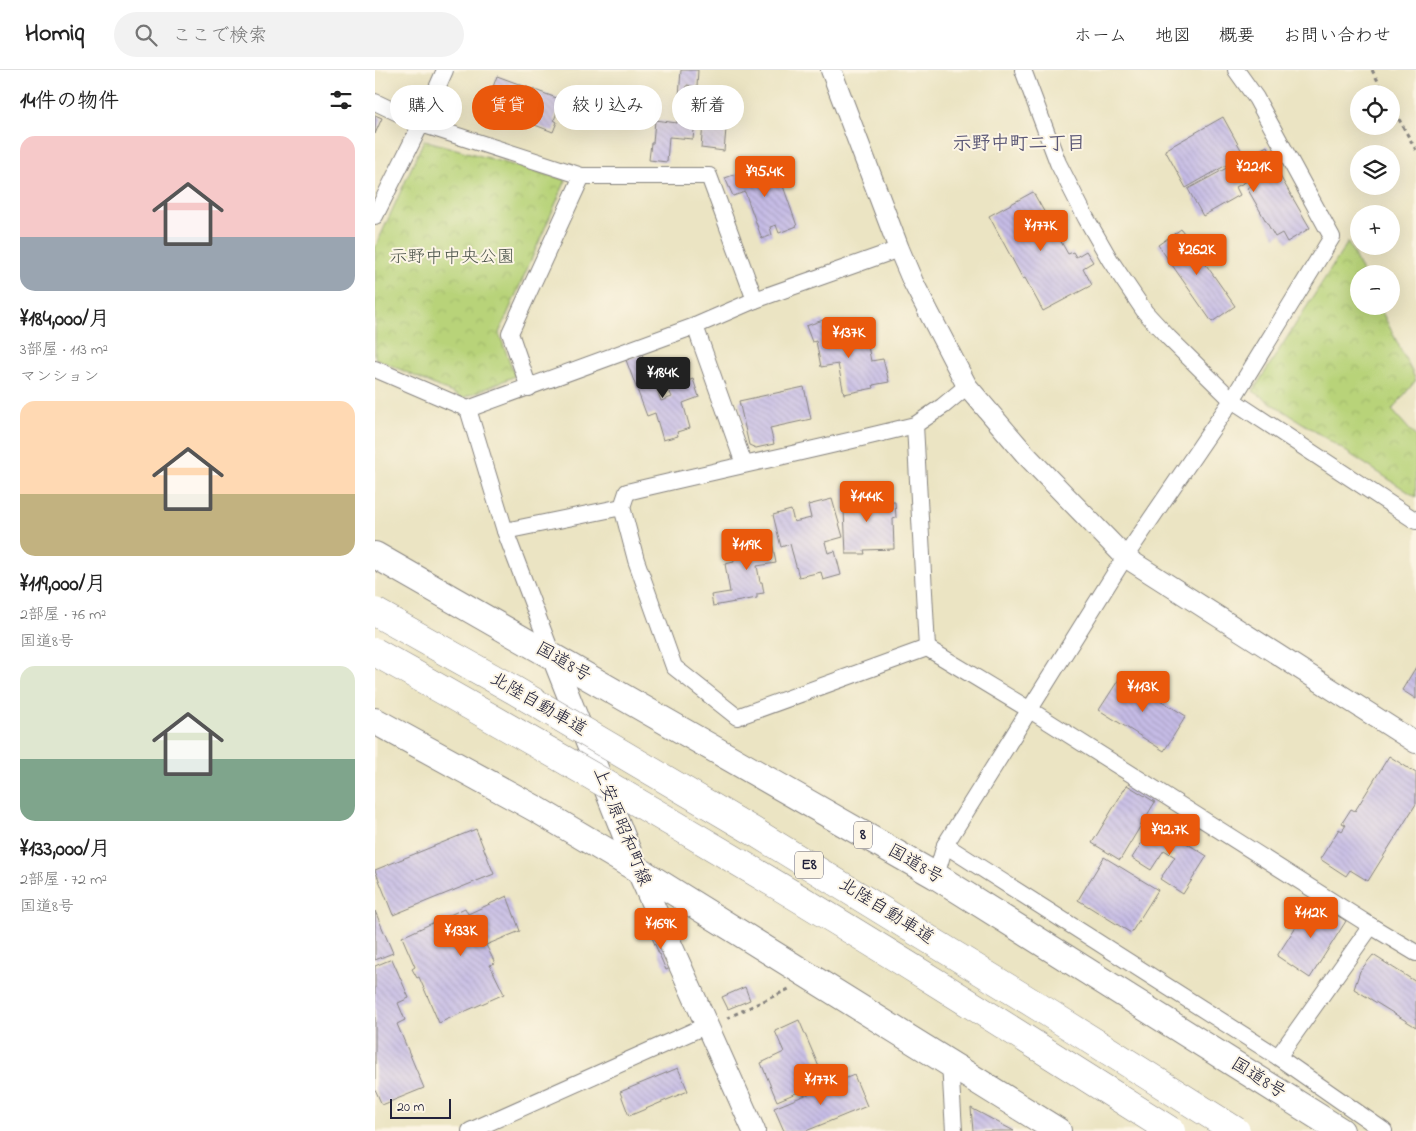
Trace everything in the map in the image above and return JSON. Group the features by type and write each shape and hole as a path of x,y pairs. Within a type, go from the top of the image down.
{"highway":[{"name":"国道8号","path":"375,555 936,876 1341,1131"},
{"name":"北陸自動車道","path":"375,612 514,690 753,831 1236,1131"},
{"name":"北陸自動車道","path":"375,652 498,721 736,860 1171,1131"},
{"path":"375,721 535,809 637,869 1058,1131"}],"main road":[{"name":"上安原昭和町線","path":"553,658 637,869 713,1023 754,1131"}],"street":[{"path":"438,85 445,70"},
{"path":"831,70 913,282 967,386 1025,454 1125,557 1416,743"},
{"path":"1023,70 1058,163 1109,260 1145,312 1233,400 1416,521"},
{"path":"936,876 945,845 1125,557 1233,400 1332,237 1256,98 1237,70"},
{"path":"375,102 390,109"},
{"path":"375,216 418,130"},
{"path":"440,130 582,176 709,176 755,300"},
{"path":"529,388 511,333 582,176"},
{"path":"375,369 468,409 695,326 755,300 899,249"},
{"path":"695,326 744,464"},
{"path":"927,648 737,717 674,667 636,560 622,507 627,492 744,464 840,444 915,425 943,406 967,386"},
{"path":"468,409 505,531 553,658"},
{"path":"915,425 927,648"},
{"path":"505,531 622,507"},
{"path":"927,648 1030,710 1416,953"},
{"path":"945,845 1278,1057 1384,1131"},
{"path":"1278,1057 1371,926"},
{"path":"470,1131 713,1023"},
{"path":"950,1063 954,1131"}],"path":[{"path":"1372,70 1380,85"},
{"path":"1400,121 1416,150"},
{"path":"713,1023 790,989"}],"green space":[{"name":"示野中中央公園","path":"424,140 566,180 499,333 515,376 463,398 375,358 375,248"},
{"path":"1348,242 1350,255 1354,255 1359,265 1350,265 1350,315 1384,315 1416,380 1392,410 1416,437 1416,497 1253,391"}],"building":[{"path":"681,70 698,70 697,85 680,85"},
{"path":"497,76 521,85 494,85"},
{"path":"544,93 554,97 553,132 544,129"},
{"path":"375,115 382,118 375,134"},
{"path":"1223,117 1244,155 1186,188 1165,150"},
{"path":"662,121 672,122 672,130 694,130 693,139 669,137 667,162 649,160 654,130 662,130"},
{"path":"702,130 726,130 724,151 701,148"},
{"path":"1267,146 1279,168 1276,169 1310,228 1287,242 1282,233 1275,237 1247,188 1256,183 1253,178 1236,187 1240,195 1203,216 1188,189"},
{"path":"775,163 797,226 779,233 776,225 770,227 772,235 762,239 745,192 733,196 725,178 753,168 753,171"},
{"path":"1033,192 1068,254 1073,252 1076,257 1086,251 1093,262 1083,268 1092,285 1043,311 1025,278 1023,279 989,216"},
{"path":"1181,229 1235,306 1212,322 1158,245"},
{"path":"823,320 829,338 835,337 839,348 846,346 844,340 853,338 853,335 867,332 871,345 868,346 871,361 883,359 889,382 873,385 874,388 844,394 838,364 821,367 816,341 812,342 806,326"},
{"path":"642,354 649,373 651,372 661,401 672,397 668,388 693,379 699,397 683,403 690,428 677,432 678,436 663,440 655,413 647,416 626,360"},
{"path":"804,387 811,419 770,428 774,444 756,448 749,445 739,401"},
{"path":"862,487 864,504 895,502 896,518 893,519 894,549 864,550 865,554 846,554 843,488"},
{"path":"832,499 843,537 825,542 828,553 835,551 841,575 823,580 821,572 799,577 790,544 781,547 773,515 791,510 794,522 811,518 808,505"},
{"path":"770,532 776,563 757,566 764,593 757,594 757,598 713,606 711,595 730,592 725,564 734,562 733,555 750,552 747,536"},
{"path":"1416,667 1416,699 1402,690"},
{"path":"1121,676 1186,716 1164,751 1099,710"},
{"path":"1389,756 1416,773 1416,804 1368,881 1350,870 1346,876 1320,859 1339,829 1342,831 1346,825 1342,823 1351,809 1355,811"},
{"path":"1127,785 1155,802 1120,860 1092,843"},
{"path":"1156,820 1177,833 1174,837 1207,856 1183,894 1160,879 1175,857 1164,850 1151,870 1132,858"},
{"path":"476,829 494,874 393,915 375,870"},
{"path":"1104,857 1158,890 1131,933 1078,900"},
{"path":"507,896 520,931 486,945 495,963 490,965 504,994 439,1023 419,977 417,978 412,969 415,967 402,937 465,908 468,914"},
{"path":"1313,900 1346,921 1310,978 1277,956"},
{"path":"375,911 393,953 375,960"},
{"path":"657,930 673,967 666,970 650,933"},
{"path":"1373,955 1416,982 1416,1027 1354,989 1360,971"},
{"path":"392,959 409,998 398,1003 405,1020 397,1024 424,1088 382,1105 375,1089 375,966"},
{"path":"745,987 750,1000 728,1009 722,997"},
{"path":"799,1020 825,1081 777,1101 761,1063 784,1052 775,1031"},
{"path":"678,1068 688,1091 629,1116 620,1092"},
{"path":"854,1075 867,1106 806,1131 784,1131 774,1108"},
{"path":"971,1108 1014,1131 973,1131"}],"district":[{"name":"示野中町二丁目","path":"1019,144"}]}
